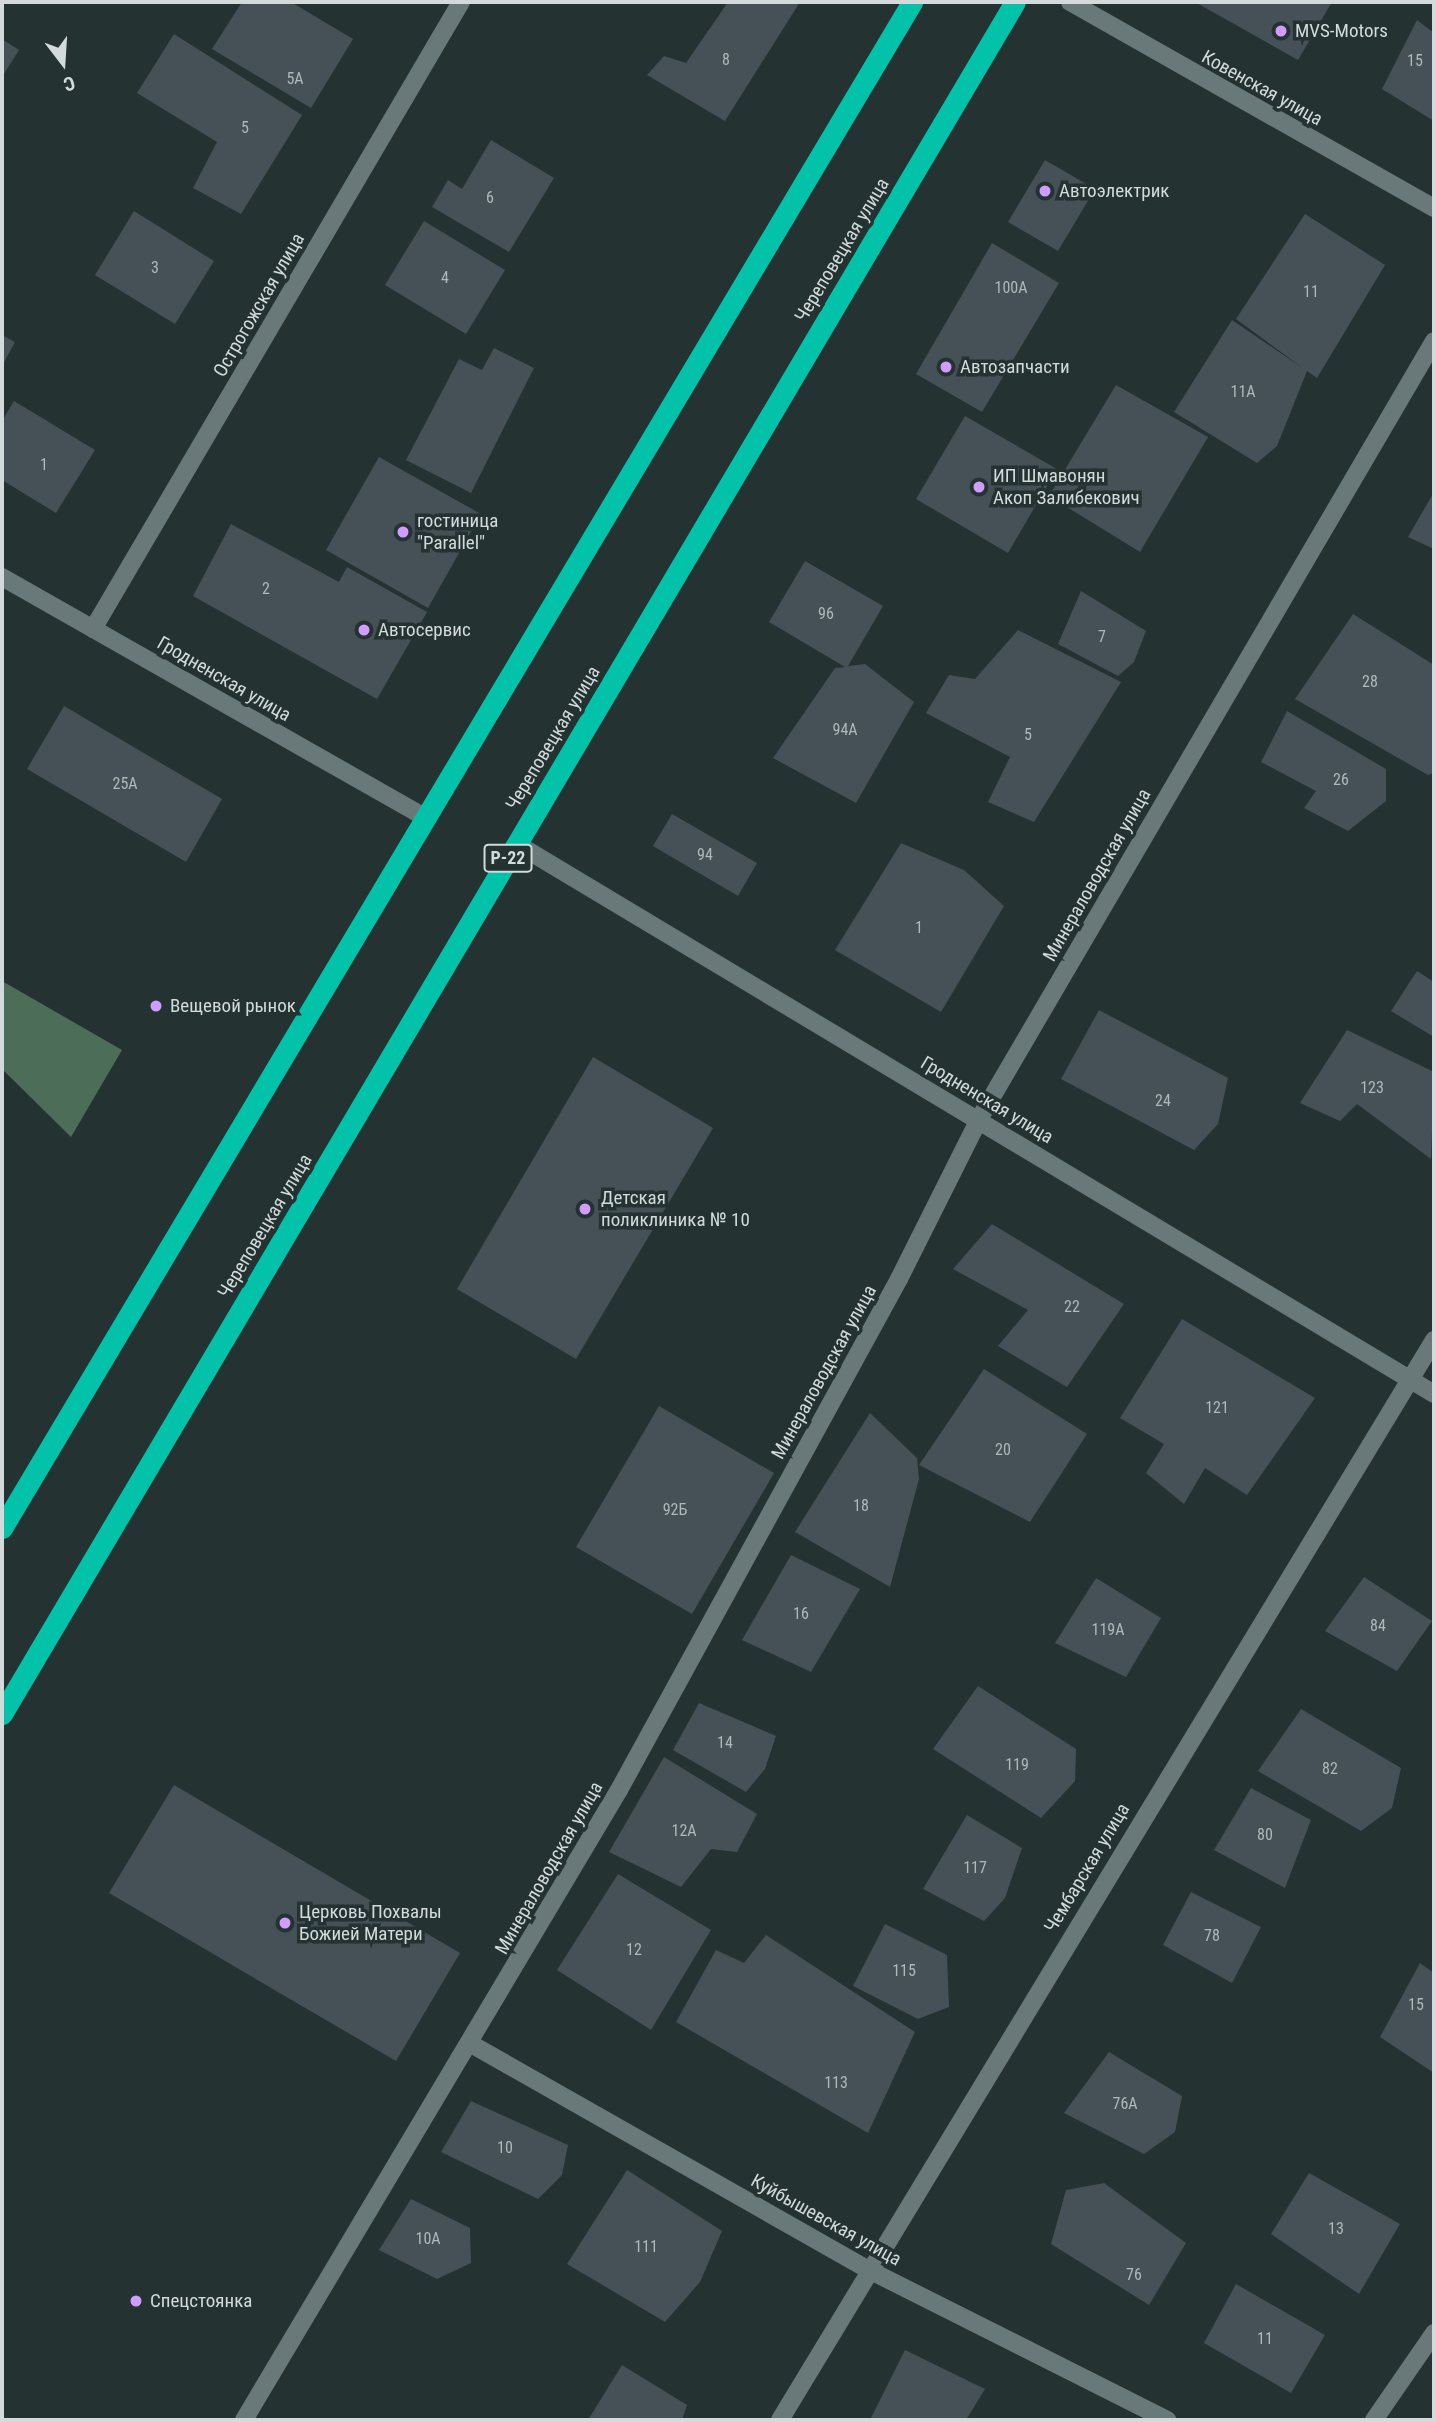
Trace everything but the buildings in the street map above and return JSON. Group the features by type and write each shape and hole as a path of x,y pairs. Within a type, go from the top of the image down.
{"highway":[{"path":"2,1528 912,2"},
{"name":"Череповецкая улица","path":"2,1714 1016,2"}],"street":[{"name":"Острогожская улица","path":"93,629 461,2"},
{"name":"Ковенская улица","path":"1069,2 1434,208"},
{"name":"Минераловодская улица","path":"244,2420 471,2044 626,1778 899,1279 979,1119 1434,341"},
{"name":"Гродненская улица","path":"2,577 426,818"},
{"name":"Гродненская улица","path":"517,844 1434,1394"},
{"name":"Чембарская улица","path":"780,2420 1407,1379 1434,1340"},
{"name":"Куйбышевская улица","path":"471,2044 869,2270 1167,2420"},
{"path":"1374,2420 1434,2333"}],"green space":[{"path":"2,981 122,1050 71,1137 2,1069"}],"place":[{"name":"MVS-Motors","path":"1281,31"},
{"name":"Автоэлектрик","path":"1045,191"},
{"name":"Автозапчасти","path":"946,367"},
{"name":"ИП Шмавонян Акоп Залибекович","path":"979,487"},
{"name":"гостиница \"Parallel\"","path":"403,532"},
{"name":"Автосервис","path":"364,630"},
{"name":"Вещевой рынок","path":"156,1006"},
{"name":"Детская поликлиника № 10","path":"585,1209"},
{"name":"Церковь Похвалы Божией Матери","path":"285,1923"},
{"name":"Спецстоянка","path":"136,2301"}]}
